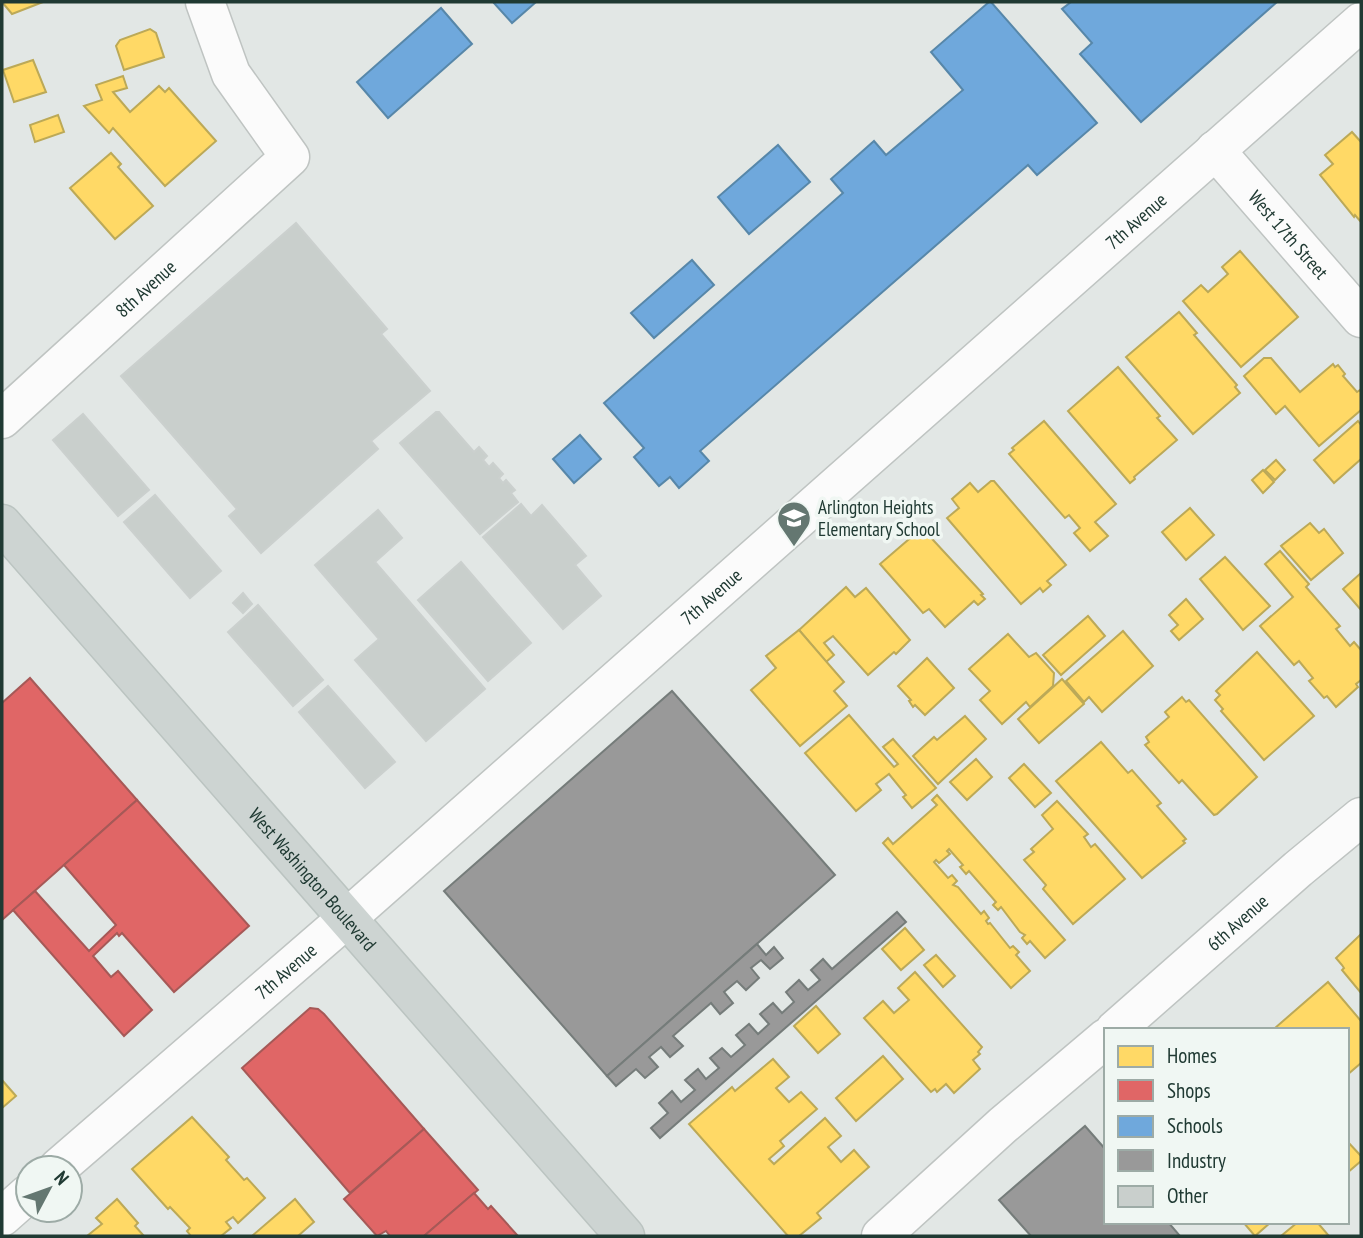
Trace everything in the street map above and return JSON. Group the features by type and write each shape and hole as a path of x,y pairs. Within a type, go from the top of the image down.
{"main road":[{"name":"West Washington Boulevard","path":"2,524 625,1236"}],"street":[{"name":"8th Avenue","path":"2,419 290,157 231,74 205,2"},
{"name":"7th Avenue","path":"74,1154 346,919 1361,22"},
{"name":"West 17th Street","path":"1215,150 1361,318"},
{"name":"6th Avenue","path":"1117,1028 1361,817"},
{"path":"881,1236 1003,1125 1104,1040"}],"building: Homes":[{"path":"2,2 43,2 12,14"},
{"path":"150,29 156,33 164,57 124,70 116,46 120,40"},
{"path":"33,60 46,92 14,102 3,70"},
{"path":"123,76 127,88 113,92 130,112 159,86 165,92 169,88 216,141 165,186 113,128 109,133 84,106 102,100 96,85"},
{"path":"58,115 64,132 35,142 30,125"},
{"path":"1352,132 1361,142 1361,222 1320,175 1333,164 1325,155"},
{"path":"111,153 121,164 118,167 153,206 115,239 70,188"},
{"path":"1240,251 1298,317 1241,367 1183,301 1201,285 1208,292 1228,274 1222,267"},
{"path":"1179,312 1197,333 1194,335 1237,385 1235,387 1240,393 1193,434 1126,357"},
{"path":"1264,358 1271,358 1300,392 1333,364 1335,367 1338,365 1345,374 1343,376 1357,392 1360,390 1361,410 1319,446 1285,406 1276,414 1244,376"},
{"path":"1118,367 1177,440 1130,483 1068,411"},
{"path":"1044,421 1116,504 1095,522 1108,536 1090,551 1074,533 1080,528 1069,515 1065,518 1009,454 1014,450 1012,448"},
{"path":"1358,421 1361,425 1361,459 1334,483 1314,460"},
{"path":"1276,460 1285,470 1275,480 1265,470"},
{"path":"1263,470 1274,482 1263,493 1252,480"},
{"path":"994,481 1066,565 1047,581 1051,585 1043,592 1040,588 1021,604 947,518 959,508 952,499 970,483 978,492"},
{"path":"1190,508 1214,535 1186,560 1162,532"},
{"path":"1310,523 1319,533 1324,529 1343,553 1311,580 1281,546"},
{"path":"922,528 985,599 978,605 974,601 945,627 929,609 923,613 880,564"},
{"path":"1280,551 1309,584 1306,587 1340,626 1336,629 1350,646 1354,642 1361,650 1361,680 1356,684 1358,687 1336,707 1309,681 1313,678 1299,661 1294,665 1260,626 1293,597 1265,564"},
{"path":"1225,557 1270,606 1243,630 1200,579"},
{"path":"1361,573 1361,610 1343,589"},
{"path":"846,587 855,597 866,588 910,640 868,675 833,636 824,643 834,655 826,662 799,630"},
{"path":"1186,599 1203,619 1179,640 1171,631 1178,625 1169,615"},
{"path":"1088,616 1105,636 1061,675 1043,655"},
{"path":"799,630 844,682 834,691 847,706 800,746 751,690 776,668 766,656"},
{"path":"1123,631 1153,666 1102,712 1089,697 1084,702 1066,681"},
{"path":"1008,634 1029,657 1036,653 1054,673 1053,686 1030,707 1026,702 1002,724 980,700 990,691 969,669"},
{"path":"1257,652 1314,716 1264,760 1221,711 1223,709 1215,700 1220,695 1216,691"},
{"path":"927,658 954,688 925,715 915,705 913,707 909,701 911,700 898,686"},
{"path":"1062,679 1084,704 1039,743 1018,719"},
{"path":"1182,697 1186,702 1189,700 1257,777 1214,815 1182,780 1179,783 1145,745 1149,742 1146,737 1169,717 1165,712"},
{"path":"849,715 894,767 898,764 883,747 893,739 936,788 912,808 903,797 906,795 889,774 876,784 881,790 856,811 805,753"},
{"path":"965,716 986,739 938,784 913,756 934,737 937,740"},
{"path":"1101,742 1128,773 1132,770 1161,803 1157,806 1186,839 1183,841 1185,843 1142,878 1056,781"},
{"path":"976,759 992,777 967,800 950,782"},
{"path":"1024,764 1051,793 1035,807 1009,778"},
{"path":"937,795 1065,940 1045,958 1030,941 1027,944 1022,938 1025,935 1001,907 998,910 993,905 996,902 969,871 966,874 960,867 963,865 949,849 947,851 950,854 939,863 936,860 934,862 948,878 952,875 957,881 953,885 958,887 981,914 984,911 989,918 986,921 988,924 990,923 1010,948 1013,946 1019,952 1016,955 1030,971 1011,988 883,843 888,838 893,844 937,805 932,800"},
{"path":"1057,801 1088,834 1084,837 1091,847 1095,844 1125,879 1073,924 1043,889 1046,885 1024,860 1034,852 1031,849 1053,829 1042,815"},
{"path":"905,928 924,950 901,970 882,949"},
{"path":"1361,934 1361,993 1336,958"},
{"path":"936,955 955,976 943,987 924,965"},
{"path":"915,972 982,1047 978,1052 980,1054 973,1060 980,1069 954,1093 946,1084 937,1092 935,1089 931,1092 864,1018 883,1001 894,1013 909,1000 898,988"},
{"path":"1328,982 1361,1021 1361,1063 1349,1073 1349,1028 1275,1028"},
{"path":"816,1006 840,1034 818,1053 794,1026"},
{"path":"883,1056 903,1079 856,1121 836,1098"},
{"path":"773,1059 789,1077 776,1088 789,1102 801,1092 817,1109 780,1141 784,1146 769,1159 774,1164 825,1118 841,1136 828,1147 841,1162 854,1150 869,1167 817,1213 821,1218 799,1236 788,1236 689,1124 732,1087 735,1091"},
{"path":"2,1080 16,1096 2,1108"},
{"path":"192,1117 229,1157 226,1160 244,1180 247,1178 265,1198 238,1223 233,1217 226,1222 231,1228 221,1236 191,1236 187,1231 190,1228 170,1207 168,1209 132,1169"},
{"path":"1349,1143 1361,1156 1361,1161 1349,1171"},
{"path":"117,1199 138,1223 135,1226 144,1236 87,1236 102,1224 96,1218"},
{"path":"295,1199 314,1222 298,1236 252,1236"},
{"path":"1245,1224 1269,1224 1255,1236"},
{"path":"1296,1224 1319,1224 1329,1236 1281,1236"}],"building: Shops":[{"path":"30,678 137,800 2,920 2,703"},
{"path":"137,800 249,926 174,992 122,933 119,936 117,933 93,956 111,977 118,971 152,1010 124,1036 13,910 35,891 89,951 116,925 64,865"},
{"path":"310,1008 318,1009 324,1014 424,1129 350,1193 242,1068"},
{"path":"424,1129 478,1190 424,1236 390,1236 386,1231 377,1236 344,1199"},
{"path":"474,1193 488,1209 491,1206 518,1236 424,1236"}],"building: Schools":[{"path":"493,2 536,2 512,23"},
{"path":"989,2 1097,123 1037,175 1028,165 700,451 709,461 679,488 670,477 659,486 634,457 644,448 604,403 843,193 831,179 874,141 886,155 963,90 931,52"},
{"path":"1071,2 1277,2 1141,122 1080,54 1092,43 1062,9"},
{"path":"441,8 472,44 388,118 357,82"},
{"path":"778,145 810,182 749,234 718,197"},
{"path":"692,260 714,285 654,338 631,313"},
{"path":"580,435 601,459 574,483 553,459"}],"building: Industry":[{"path":"672,691 835,875 607,1076 444,891"},
{"path":"897,912 906,922 660,1138 651,1128 668,1113 659,1103 672,1091 681,1102 695,1090 685,1080 698,1069 706,1079 719,1068 710,1058 722,1048 731,1057 745,1045 736,1035 749,1024 758,1034 769,1024 760,1014 773,1003 782,1013 794,1002 786,992 799,980 808,990 820,980 811,970 823,959 832,969"},
{"path":"757,944 766,955 774,947 783,958 770,969 761,960 751,968 759,978 746,990 737,981 724,992 733,1003 720,1014 711,1003 673,1036 683,1046 670,1057 661,1047 649,1057 658,1067 645,1078 636,1069 616,1086 607,1076"},
{"path":"1085,1126 1104,1148 1104,1224 1170,1224 1180,1236 1031,1236 999,1200"}],"building: Other":[{"path":"296,223 387,329 381,334 430,391 371,441 378,449 261,553 229,516 237,509 121,376"},
{"path":"439,412 474,452 479,447 487,456 483,460 489,467 493,463 503,474 499,478 503,483 506,480 515,490 511,493 518,502 480,534 400,443"},
{"path":"83,414 149,490 118,516 53,440"},
{"path":"155,495 221,571 190,598 124,522"},
{"path":"521,504 531,516 542,505 586,556 575,565 601,596 563,629 483,537"},
{"path":"378,510 402,538 375,562 485,689 426,741 355,660 379,639 315,565"},
{"path":"461,562 531,643 488,681 418,600"},
{"path":"243,593 252,604 243,613 233,603"},
{"path":"258,605 323,680 293,706 228,632"},
{"path":"328,686 395,762 365,788 299,712"}],"place":[{"name":"Arlington Heights Elementary School","path":"794,548"}]}
